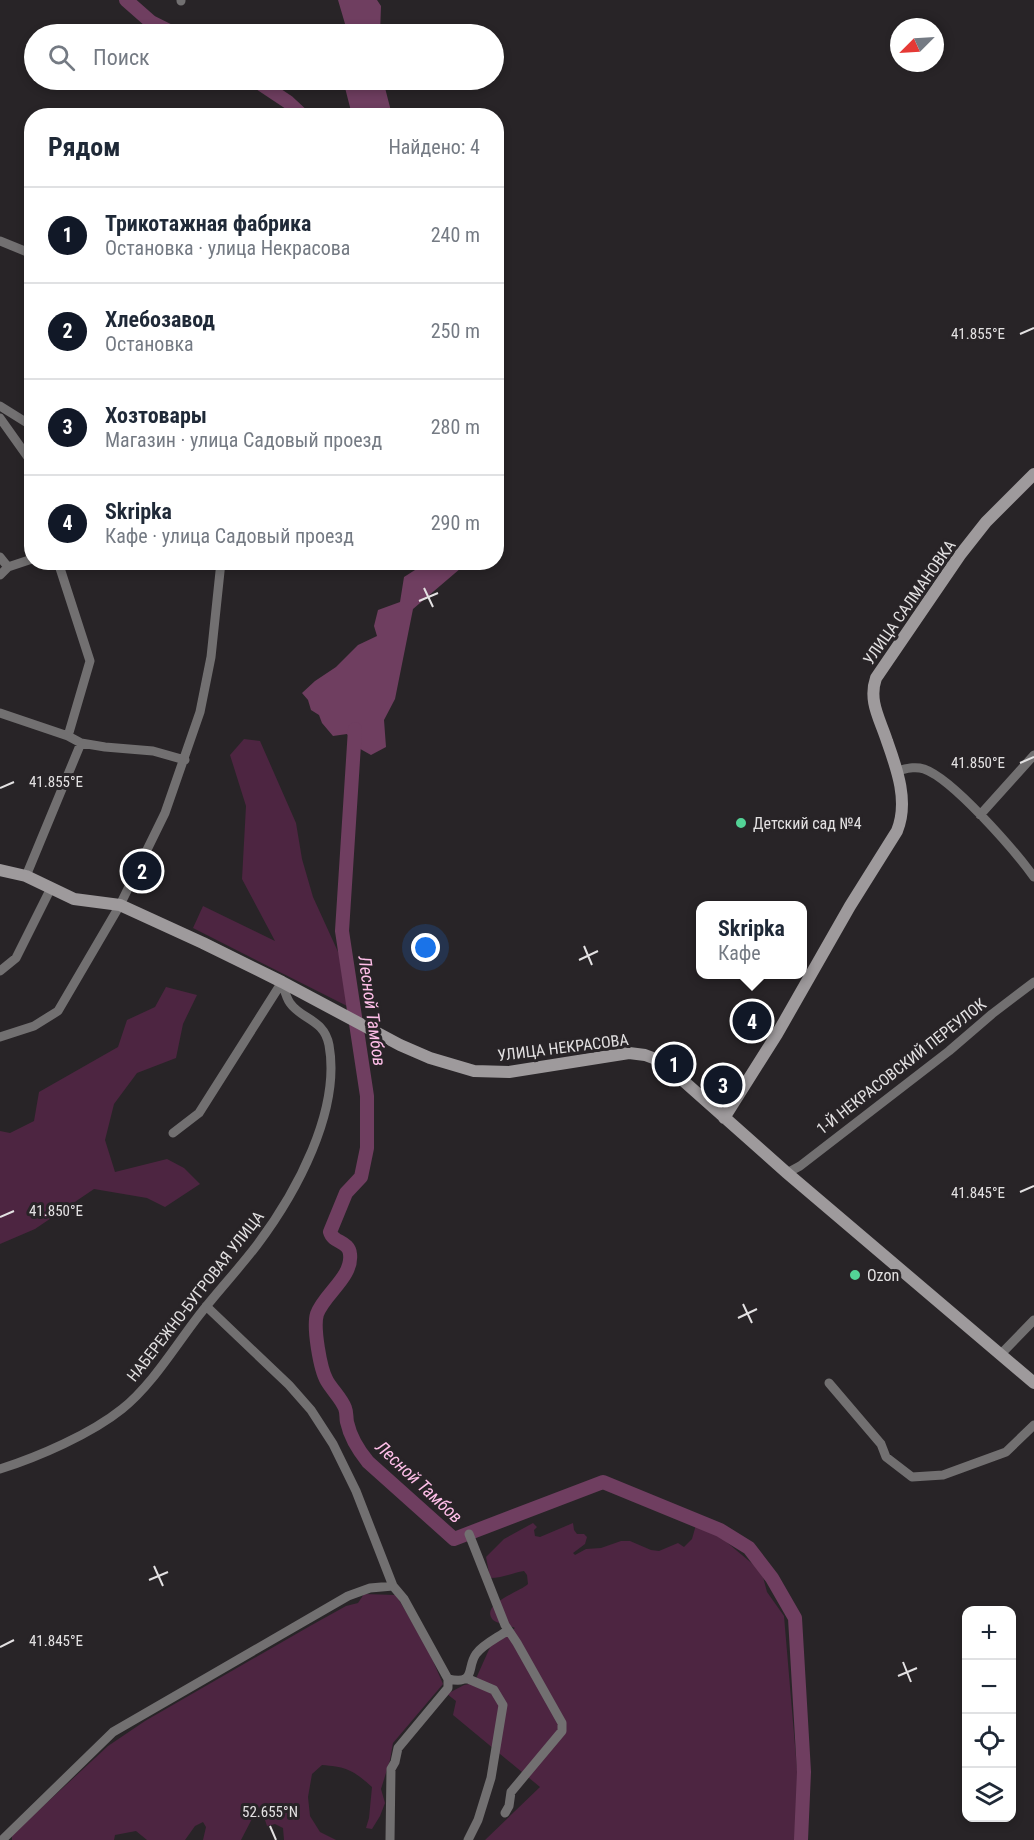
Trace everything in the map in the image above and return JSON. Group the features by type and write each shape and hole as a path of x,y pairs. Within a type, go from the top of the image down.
{"street":[{"path":"0,241 24,251"},
{"path":"0,406 24,421"},
{"path":"0,418 24,444"},
{"name":"УЛИЦА САЛМАНОВКА","path":"724,1118 777,1034 901,821 903,805 896,771 873,703 876,678 960,555 986,522 1034,474"},
{"path":"0,557 8,567"},
{"path":"0,575 8,567 24,562"},
{"path":"61,570 90,661 68,736"},
{"path":"0,1037 34,1026 58,1011 120,905 165,813 200,712 212,657 220,570"},
{"path":"0,713 81,742 105,747 153,751 185,760"},
{"path":"26,876 81,742"},
{"path":"980,815 1034,755"},
{"path":"896,771 920,768 932,773 954,789 1034,877"},
{"name":"УЛИЦА НЕКРАСОВА","path":"0,870 26,876 74,899 120,905 282,982 400,1045 430,1058 474,1071 509,1072 629,1053 645,1055 662,1061 787,1173 1034,1383"},
{"path":"0,971 16,958 51,888"},
{"path":"173,1133 199,1113 282,982"},
{"name":"НАБЕРЕЖНО-БУГРОВАЯ УЛИЦА","path":"0,1469 30,1458 107,1420 136,1397 258,1243 282,1206 325,1118 329,1090 329,1043 325,1032 290,1003 282,982"},
{"name":"1-Й НЕКРАСОВСКИЙ ПЕРЕУЛОК","path":"787,1173 800,1166 946,1054 992,1014 1034,982"},
{"path":"206,1306 289,1385 311,1410 333,1444 356,1491 393,1586 404,1599 448,1679 448,1688 398,1748 391,1769 390,1840"},
{"path":"1000,1355 1034,1320"},
{"path":"829,1383 881,1444 886,1457 912,1477 943,1476 1006,1452 1034,1425"},
{"path":"469,1534 508,1630 518,1643 562,1723 562,1731 511,1792 509,1806 505,1812"},
{"path":"2,1840 113,1732 348,1596 370,1588 393,1586"},
{"path":"448,1679 458,1681 466,1678 472,1671 476,1654 508,1630"},
{"path":"466,1678 494,1690 503,1705 491,1778 478,1820 468,1840"}],"shaded area":[{"path":"338,0 377,0 381,6 380,24 345,24"},
{"path":"346,90 386,90 390,108 350,108"},
{"path":"415,570 459,570 413,609 395,699 384,720 386,747 371,755 355,746 347,734 333,736 322,723 319,715 311,710 308,700 302,693 336,667 358,645 377,636 374,626 378,610 400,602 404,577"},
{"path":"244,739 260,741 296,823 302,859 313,897 339,954 347,1006 193,928 203,906 275,941 242,879 246,806 230,755"},
{"path":"166,987 197,995 183,1024 176,1058 137,1073 114,1104 105,1140 115,1172 167,1159 184,1168 200,1184 165,1207 147,1198 94,1189 35,1229 0,1244 0,1131 10,1133 34,1121 39,1092 118,1047 127,1020 155,1007"},
{"path":"698,1518 755,1566 763,1577 767,1592 784,1616 803,1840 485,1840 540,1787 453,1715 456,1701 447,1694 464,1685 474,1683 491,1645 515,1628 493,1620 490,1614 491,1609 502,1599 528,1584 524,1571 490,1578 486,1557 504,1539 533,1523 537,1527 534,1530 535,1536 540,1537 573,1523 577,1534 584,1534 587,1537 585,1544 573,1553 575,1555 586,1549 601,1548 621,1541 630,1541 659,1551 678,1543 684,1547 692,1539"},
{"path":"364,1594 396,1595 427,1647 443,1684 393,1743 381,1789 385,1803 372,1829 366,1828 372,1787 349,1770 322,1765 312,1774 308,1797 310,1816 320,1832 336,1840 284,1840 283,1828 275,1824 267,1826 263,1814 257,1809 241,1840 203,1840 206,1827 203,1822 195,1826 185,1840 147,1840 136,1831 115,1835 114,1840 12,1840 12,1835 108,1746 145,1721 310,1626 346,1606 358,1603"}],"waterway":[{"path":"126,0 155,24"},
{"path":"270,90 294,108"},
{"name":"Лесной Тамбов","path":"355,729 342,931 367,1096 367,1148 361,1177 346,1193 330,1232 334,1238 347,1247 350,1262 343,1278 317,1314 317,1338 324,1375 343,1404 350,1433 368,1462 454,1539 603,1482 720,1530 749,1548 772,1578 795,1618 804,1772 801,1840"}],"place":[{"name":"Детский сад №4","path":"741,823"},
{"name":"Хлебозавод","path":"142,871"},
{"name":"Skripka","path":"752,1021"},
{"name":"Трикотажная фабрика","path":"674,1064"},
{"name":"Хозтовары","path":"723,1085"},
{"name":"Ozon","path":"855,1275"}]}
